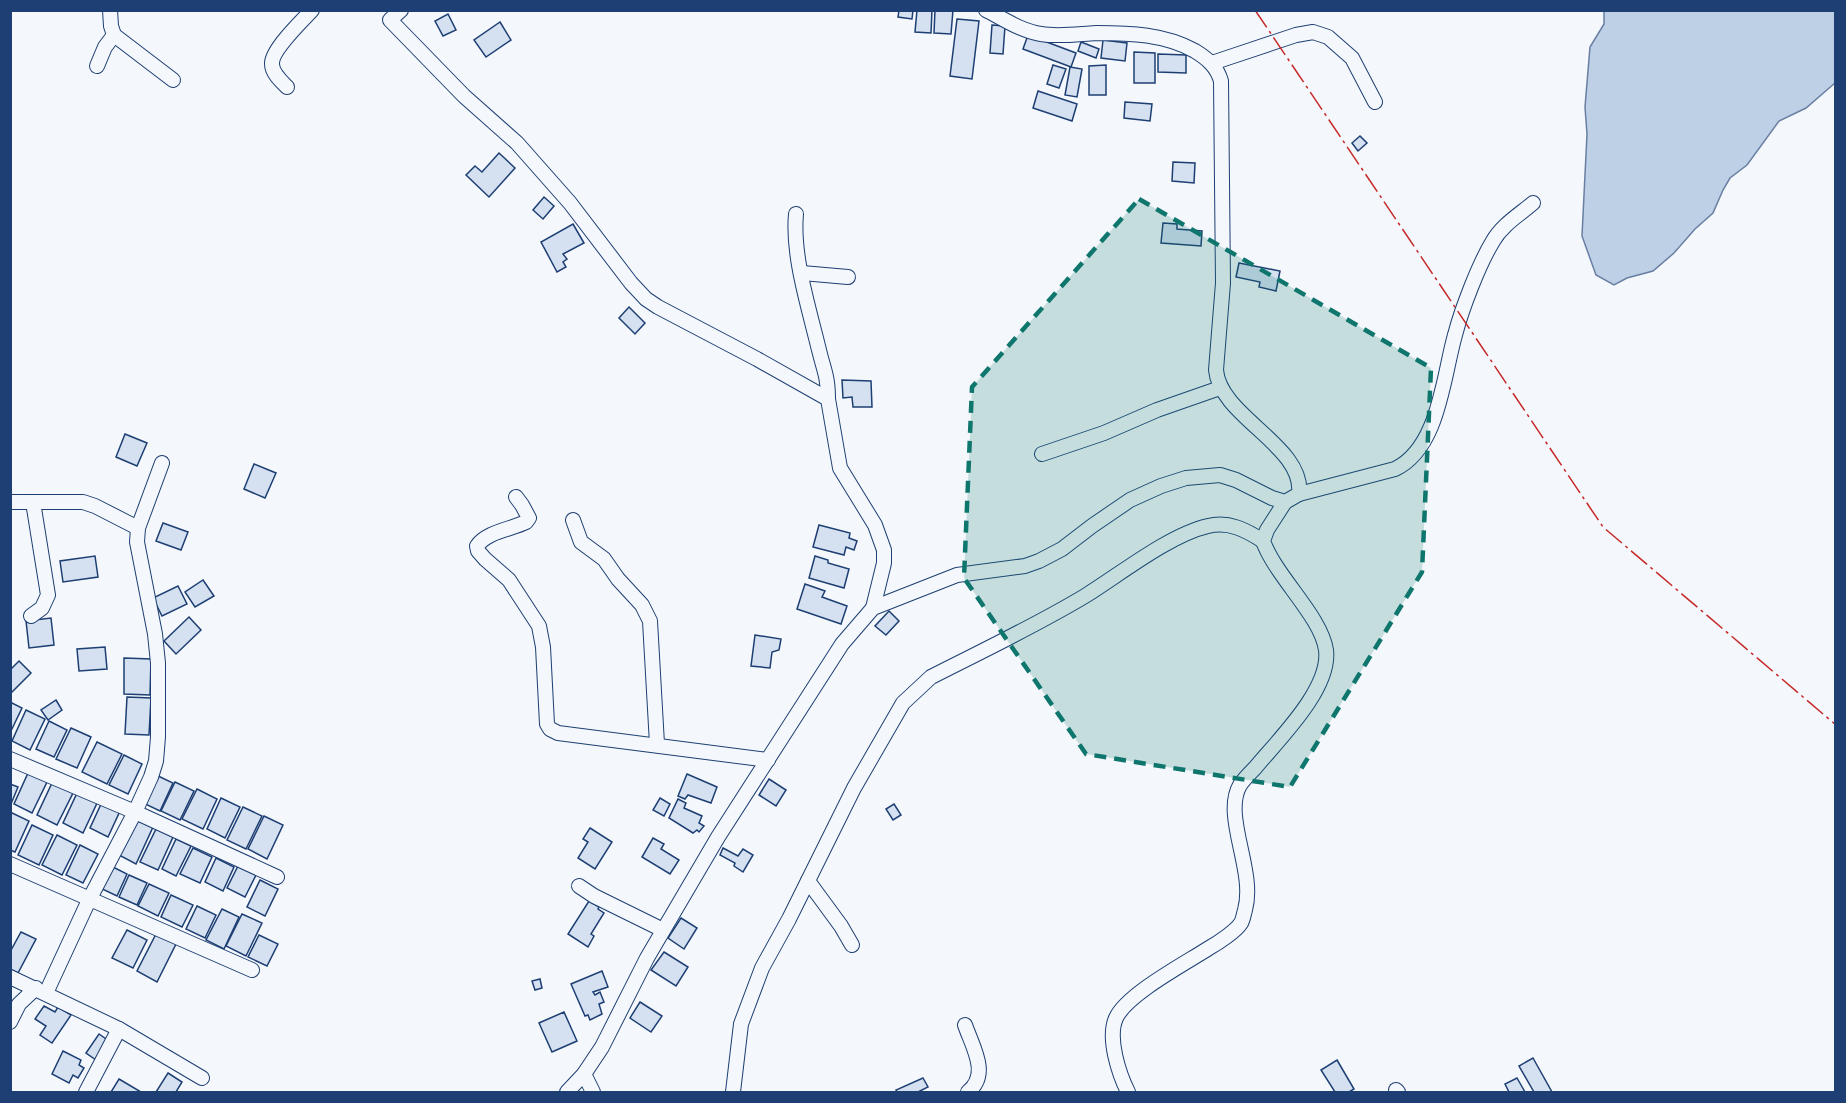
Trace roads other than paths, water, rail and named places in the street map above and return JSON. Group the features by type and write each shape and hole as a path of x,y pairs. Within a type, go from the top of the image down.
{"street":[{"path":"110,10 114,35 173,80"},
{"path":"287,87 274,72 272,63 274,54 312,10"},
{"path":"401,10 386,15 464,96 517,143 570,203 631,283 646,299 828,399"},
{"path":"986,10 1026,31 1043,34 1151,35 1180,44 1203,56 1219,72 1224,283 1216,370 1220,388 1270,439 1293,467 1298,478 1299,494"},
{"path":"1212,63 1296,35 1313,32 1328,37 1352,58 1376,102"},
{"path":"98,66 105,47 114,35"},
{"path":"1263,541 1267,530 1285,502 1299,494 1395,469 1406,464 1415,455 1422,446 1431,425 1455,332 1482,261 1493,239 1504,226 1533,203"},
{"path":"567,1092 584,1074 602,1047 663,930 718,837 842,644 873,608 884,563 884,550 875,525 840,468 828,399 827,373 821,358 795,239 796,214"},
{"path":"802,273 848,277"},
{"path":"1042,454 1104,433 1168,406 1220,388"},
{"path":"10,1022 19,1004 41,991 135,812 156,761 157,653 139,554 138,528 162,463"},
{"path":"873,608 957,575 1025,566 1039,561 1062,549 1130,500 1186,478 1220,475 1285,502"},
{"path":"516,497 527,512 529,518 526,522 486,538 477,546 485,559 509,580 539,626 543,647 547,724 550,729 558,733 768,760"},
{"path":"10,502 83,502 138,528"},
{"path":"31,616 42,608 48,596 33,502"},
{"path":"573,520 581,542 603,559 642,604 650,621 657,744"},
{"path":"734,1092 737,1047 747,1003 762,968 854,788 903,704 931,677 1084,597 1188,532 1209,525 1244,528 1263,541 1274,564 1313,619 1326,649 1326,667 1316,690 1303,708 1239,786 1234,807 1248,883 1247,903 1241,923 1220,941 1144,990 1124,1006 1116,1018 1112,1033 1115,1053 1128,1092"},
{"path":"10,759 135,812 277,877"},
{"path":"10,864 252,970"},
{"path":"808,881 852,945"},
{"path":"579,886 594,896 663,930"},
{"path":"10,977 119,1029 202,1078"},
{"path":"965,1025 979,1065 980,1077 977,1084 968,1092"},
{"path":"86,1092 119,1029"},
{"path":"584,1074 593,1092"}],"water":[{"path":"1604,11 1836,11 1835,83 1806,108 1779,121 1747,165 1730,178 1713,213 1674,253 1653,271 1627,278 1614,285 1596,275 1582,236 1587,134 1585,107 1590,47 1604,24"}]}
